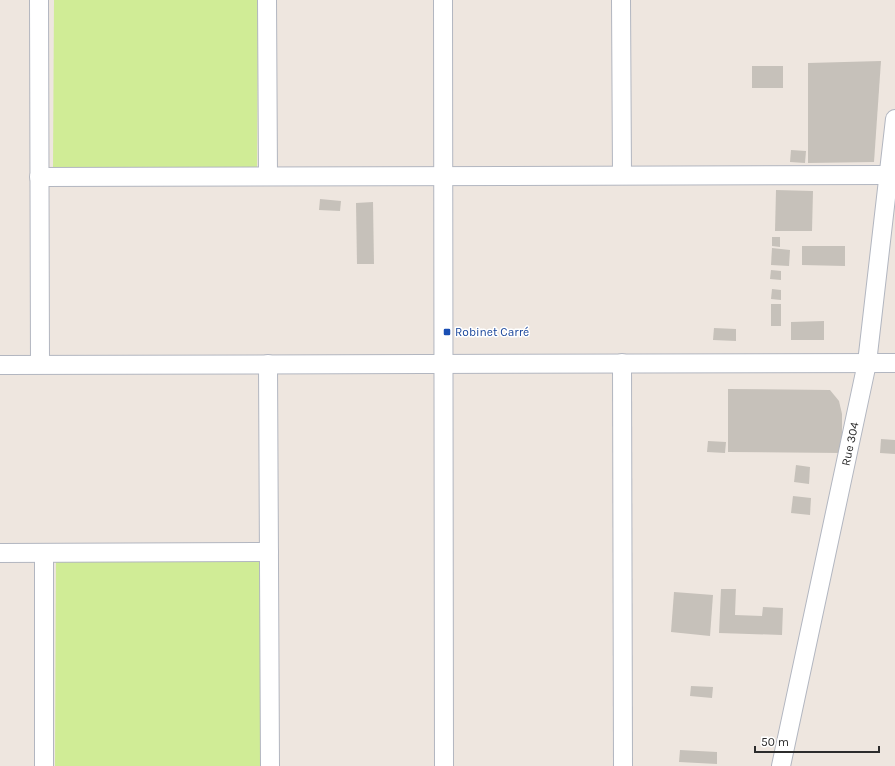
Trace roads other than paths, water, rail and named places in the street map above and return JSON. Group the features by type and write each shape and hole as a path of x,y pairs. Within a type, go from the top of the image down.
{"street":[{"path":"39,0 40,364"},
{"path":"267,0 268,176"},
{"path":"443,0 444,766"},
{"path":"622,0 622,175"},
{"name":"Rue 304","path":"781,766 868,363 895,119"},
{"path":"39,177 889,175"},
{"path":"622,363 623,766"},
{"path":"0,364 895,363"},
{"path":"268,364 270,766"},
{"path":"0,553 269,552"},
{"path":"44,553 44,766"}],"place":[{"name":"Robinet Carré","path":"447,332"}]}
